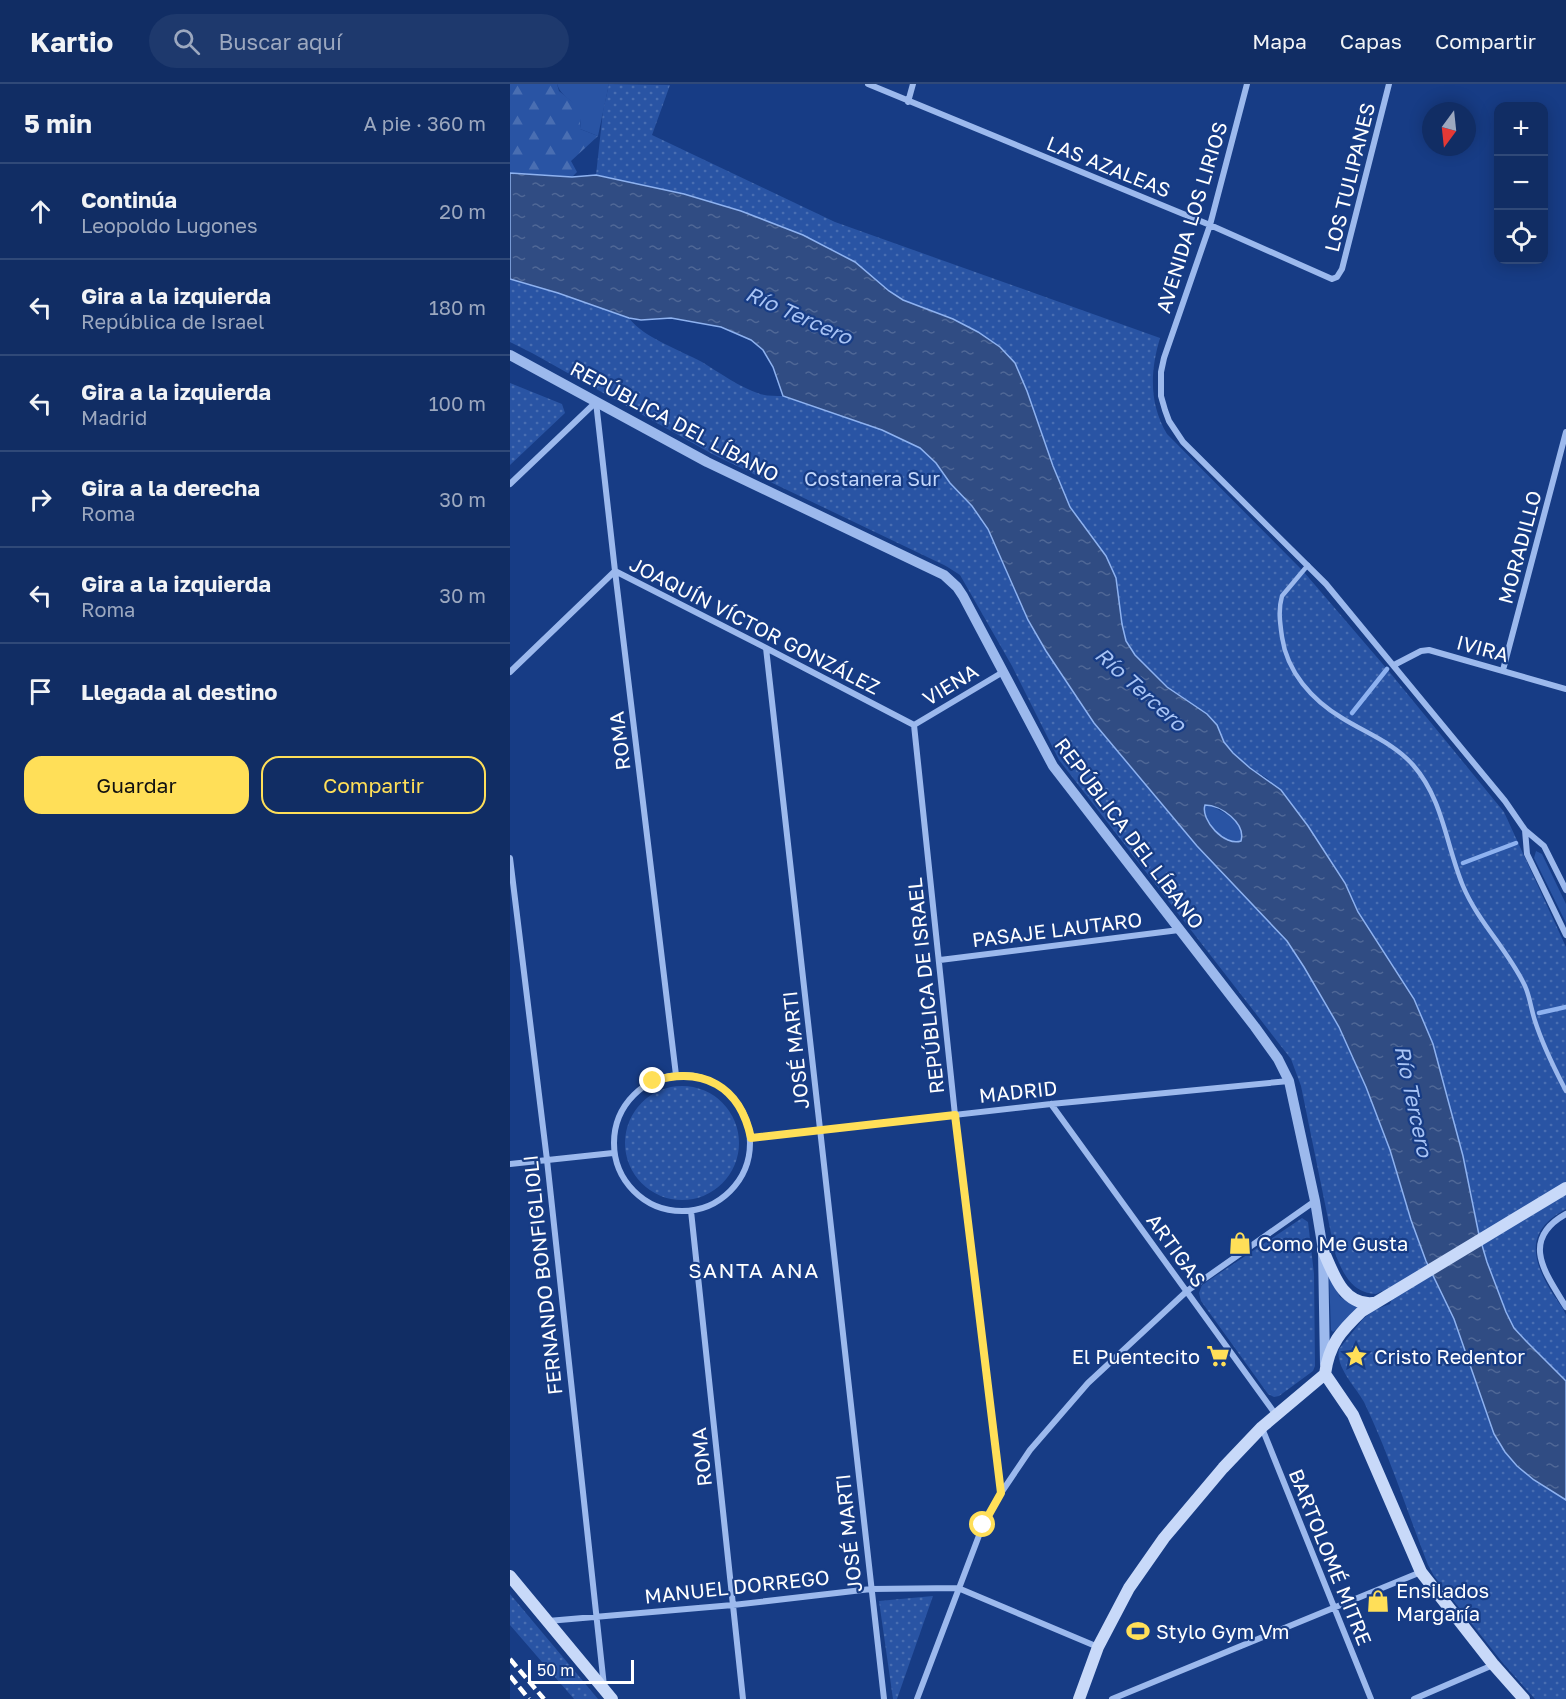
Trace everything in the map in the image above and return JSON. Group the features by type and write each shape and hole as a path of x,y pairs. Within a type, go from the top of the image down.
{"main road":[{"path":"1079,1699 1098,1647 1128,1588 1164,1538 1223,1468 1262,1427 1324,1374 1328,1353 1338,1336 1356,1317 1385,1296 1566,1188"},
{"path":"1323,1250 1347,1295 1361,1303 1373,1304"},
{"path":"1324,1374 1353,1415 1421,1572 1494,1665 1524,1699"},
{"path":"510,1576 608,1694"}],"street":[{"name":"LAS AZALEAS","path":"868,84 1210,225 1324,277 1332,279 1336,277"},
{"path":"908,102 913,84"},
{"name":"AVENIDA LOS LIRIOS","path":"1247,84 1210,225 1164,358 1161,396 1169,421 1176,432 1308,565 1394,665 1505,801 1525,830"},
{"name":"LOS TULIPANES","path":"1336,277 1342,269 1389,84"},
{"name":"REPÚBLICA DEL LÍBANO","path":"510,354 707,462 944,575 957,587 1053,766 1255,1027 1278,1059 1289,1081 1315,1201 1323,1250 1324,1374"},
{"path":"510,484 596,402"},
{"name":"ROMA","path":"596,402 676,1075"},
{"name":"MORADILLO","path":"1503,670 1566,432"},
{"name":"JOAQUÍN VÍCTOR GONZÁLEZ","path":"510,672 615,571 914,725"},
{"name":"JOSÉ MARTI","path":"766,648 884,1699"},
{"name":"IVIRA","path":"1394,665 1421,651 1429,650 1566,689"},
{"name":"VIENA","path":"914,725 1004,671"},
{"name":"REPÚBLICA DE ISRAEL","path":"914,725 955,1115 1001,1493"},
{"path":"1525,830 1545,846 1566,890"},
{"path":"1525,830 1527,854 1566,935"},
{"name":"FERNANDO BONFIGLIOLI","path":"510,858 547,1160 596,1616 608,1694"},
{"name":"PASAJE LAUTARO","path":"940,960 1179,930"},
{"path":"676,1075 702,1078 717,1085 730,1095 740,1107 751,1138 747,1167 740,1181 719,1202 691,1211 673,1212 656,1207 640,1198 627,1185 618,1170 614,1153 615,1127 626,1103 638,1090 653,1081 676,1075"},
{"name":"MADRID","path":"751,1138 1051,1104 1289,1081"},
{"name":"ARTIGAS","path":"1051,1104 1276,1415"},
{"path":"510,1164 614,1153"},
{"path":"917,1699 983,1525 1030,1450 1088,1383 1187,1291 1315,1201"},
{"name":"ROMA","path":"691,1211 743,1699"},
{"path":"1566,1214 1548,1228 1539,1249 1543,1266 1566,1307"},
{"name":"BARTOLOMÉ MITRE","path":"1262,1427 1371,1699"},
{"path":"1112,1699 1421,1572"},
{"name":"MANUEL DORREGO","path":"547,1621 733,1605 871,1589 958,1588 1098,1647"},
{"path":"1414,1699 1494,1665"}],"lane":[{"path":"1308,565 1282,596 1280,603 1280,618 1287,659 1304,685 1327,708 1399,751 1423,777 1438,806 1463,887 1526,988 1548,1057 1566,1091"}],"green space":[{"path":"510,84 557,84 559,91 580,108 580,129 598,136 571,161 577,172 572,177 510,173"},
{"path":"557,84 609,84 598,136 580,129 579,112 576,106 564,95"},
{"path":"609,84 670,85 652,135 835,222 1160,338 1154,363 1153,387 1157,411 1167,434 1303,571 1504,812 1566,947 1566,1209 1544,1226 1536,1245 1536,1255 1544,1278 1566,1315 1566,1381 1514,1328 1506,1312 1479,1235 1471,1191 1433,1044 1414,999 1358,912 1345,883 1308,826 1267,778 1250,768 1233,753 1224,742 1217,725 1207,714 1167,687 1135,655 1126,641 1116,578 1106,556 1070,507 1015,363 1000,347 925,308 903,300 855,262 831,250 684,194 596,175 603,111"},
{"name":"Costanera Sur","path":"510,279 629,318 653,338 702,362 745,388 763,395 783,396 882,430 920,448 936,463 988,529 1028,620 1094,723 1197,846 1287,941 1304,967 1339,1028 1366,1087 1390,1150 1411,1220 1428,1266 1376,1294 1361,1290 1345,1275 1335,1253 1301,1086 1291,1059 1059,760 1012,666 960,575 946,566 714,455 510,342"},
{"path":"510,383 562,404 565,413 510,465"},
{"path":"1205,805 1221,811 1237,823 1242,834 1241,841 1228,840 1215,831 1206,818"},
{"path":"1536,851 1542,854 1566,904 1566,923 1534,858"},
{"path":"682,1086 704,1090 722,1103 735,1121 739,1143 735,1165 722,1183 704,1196 682,1200 660,1196 642,1183 629,1165 625,1143 629,1121 642,1103 660,1090"},
{"path":"1302,1218 1308,1222 1314,1274 1315,1366 1313,1371 1279,1396 1274,1397 1268,1394 1201,1301 1199,1293 1202,1285"},
{"path":"1329,1275 1340,1297 1359,1307 1333,1332 1331,1330"},
{"path":"1433,1275 1454,1319 1494,1434 1505,1452 1534,1480 1566,1500 1566,1699 1535,1699 1502,1662 1434,1576 1373,1422 1364,1402 1340,1363 1339,1349 1363,1319"},
{"path":"510,1594 598,1699 574,1699 510,1625"},
{"path":"933,1596 897,1699 893,1699 879,1601"}],"water":[{"name":"Río Tercero","path":"510,173 572,177 596,175 684,194 741,211 803,235 855,262 903,300 953,319 978,332 1000,347 1015,363 1070,507 1106,556 1116,578 1126,641 1135,655 1167,687 1207,714 1217,725 1224,742 1233,753 1281,790 1308,826 1345,883 1358,912 1414,999 1433,1044 1463,1156 1479,1235 1506,1312 1514,1328 1566,1381 1566,1500 1534,1480 1517,1466 1494,1434 1454,1319 1426,1261 1390,1150 1366,1087 1339,1027 1304,967 1287,941 1197,846 1094,723 1028,620 988,529 936,463 920,448 882,430 783,396 773,367 763,350 751,340 721,327 671,318 641,320 629,318 510,279","holes":["1205,805 1231,816 1240,828 1241,841 1228,840 1215,831 1204,811"]}],"waterway":[{"path":"1352,713 1387,669"},
{"path":"1463,863 1516,843"},
{"path":"1539,1013 1566,1007"}],"railway":[{"path":"510,1659 544,1699"},
{"path":"510,1676 529,1699"}],"place":[{"name":"Como Me Gusta","path":"1240,1243"},
{"name":"El Puentecito","path":"1218,1356"},
{"name":"Cristo Redentor","path":"1356,1356"},
{"name":"Ensilados Margaría","path":"1378,1601"},
{"name":"Stylo Gym Vm","path":"1138,1631"}],"district":[{"name":"SANTA ANA","path":"754,1270"}],"route":[{"path":"653,1081 670,1076 686,1075 702,1078 717,1085 740,1107 751,1138 955,1115 1001,1493 983,1525"}]}
